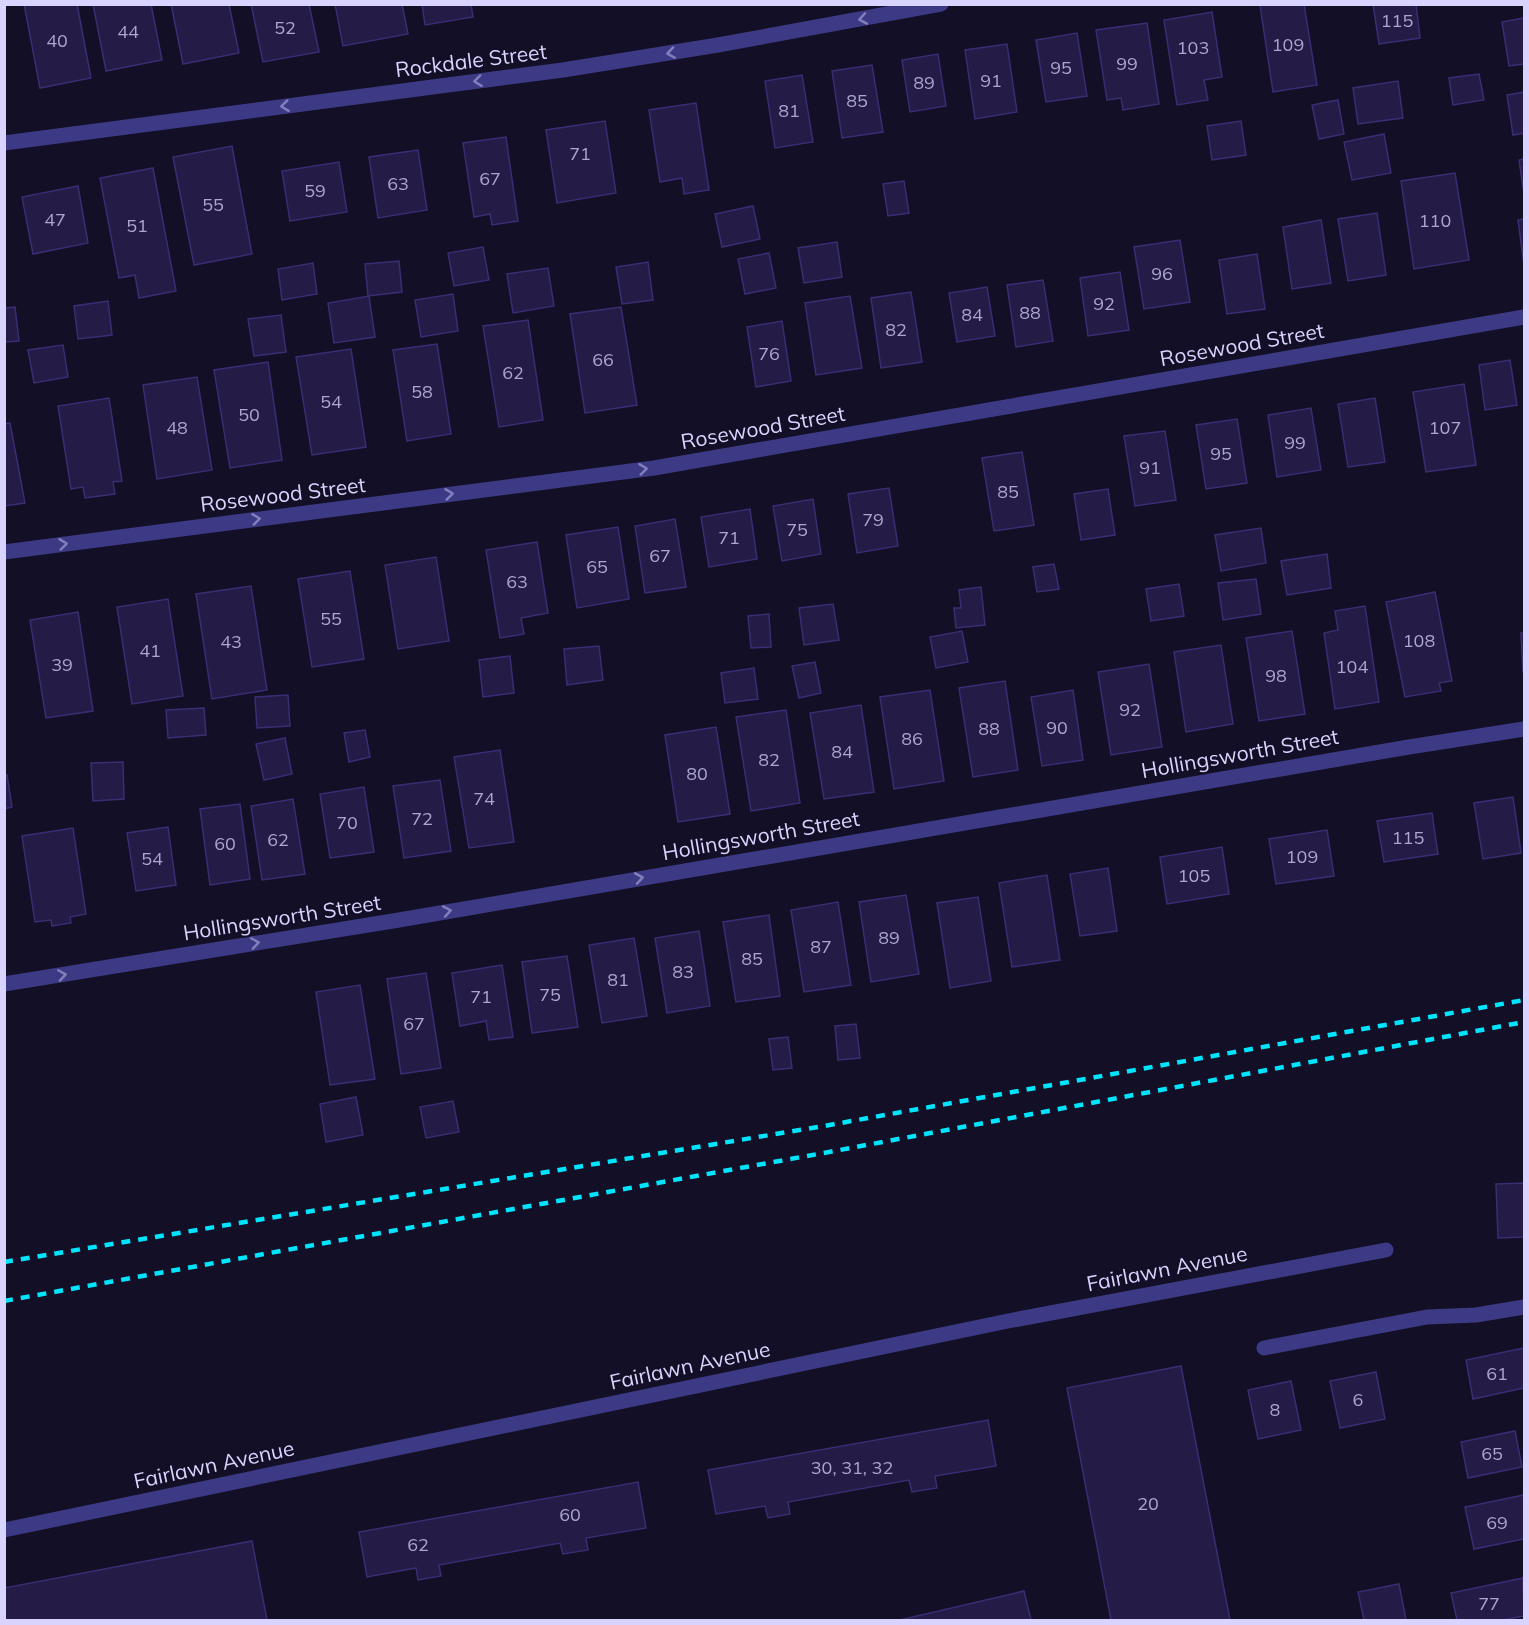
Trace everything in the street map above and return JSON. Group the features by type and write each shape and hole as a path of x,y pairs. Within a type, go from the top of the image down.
{"street":[{"name":"Rockdale Street","path":"4,143 563,70 718,45 941,4"},
{"name":"Rosewood Street","path":"4,552 654,468 1524,317"},
{"name":"Hollingsworth Street","path":"4,984 1524,729"},
{"name":"Fairlawn Avenue","path":"4,1530 1008,1321 1386,1250"},
{"path":"1264,1348 1427,1317 1476,1315 1524,1307"}],"building":[{"path":"24,4 77,4 91,78 40,88"},
{"path":"93,4 151,4 162,60 106,71"},
{"path":"171,4 229,4 239,53 183,64"},
{"path":"251,4 309,4 319,52 263,62"},
{"path":"335,4 402,4 408,34 343,46"},
{"path":"422,4 471,4 473,17 425,25"},
{"path":"1304,4 1317,85 1273,92 1260,5"},
{"path":"1373,4 1416,4 1420,38 1379,44"},
{"path":"1212,12 1222,77 1204,80 1208,100 1177,105 1164,20"},
{"path":"1524,18 1524,64 1509,66 1502,22"},
{"path":"1147,23 1159,104 1123,110 1121,98 1107,100 1096,30"},
{"path":"1077,33 1087,96 1046,102 1036,40"},
{"path":"1007,44 1017,112 975,119 965,50"},
{"path":"938,54 946,106 910,112 902,60"},
{"path":"872,65 883,132 842,138 832,71"},
{"path":"1479,74 1484,100 1453,105 1449,78"},
{"path":"802,75 813,142 775,148 765,81"},
{"path":"1398,81 1403,118 1358,124 1353,88"},
{"path":"1524,92 1524,133 1513,135 1507,95"},
{"path":"1338,100 1344,134 1319,139 1312,105"},
{"path":"696,103 709,190 684,194 682,178 660,182 649,110"},
{"path":"605,121 616,193 557,203 546,130"},
{"path":"1241,121 1246,155 1212,160 1207,126"},
{"path":"1384,134 1391,173 1352,180 1344,142"},
{"path":"506,137 518,221 492,225 490,214 474,217 463,143"},
{"path":"232,146 252,254 194,265 173,157"},
{"path":"418,150 427,210 378,218 369,157"},
{"path":"1524,159 1524,194 1519,160"},
{"path":"339,162 347,212 290,221 282,171"},
{"path":"153,168 176,291 139,298 135,275 119,278 100,178"},
{"path":"1455,173 1469,260 1414,269 1401,181"},
{"path":"904,181 909,213 888,216 883,184"},
{"path":"78,186 88,243 33,254 22,197"},
{"path":"753,206 760,239 722,247 715,214"},
{"path":"1377,213 1386,275 1348,281 1338,219"},
{"path":"1524,219 1524,265 1518,220"},
{"path":"1321,220 1331,283 1292,289 1283,227"},
{"path":"1180,240 1190,302 1144,309 1134,247"},
{"path":"837,242 842,277 804,283 798,248"},
{"path":"483,247 489,280 454,286 448,253"},
{"path":"769,253 776,288 745,294 738,259"},
{"path":"1257,254 1265,309 1227,314 1219,260"},
{"path":"399,261 402,292 368,296 365,264"},
{"path":"648,262 653,300 622,304 616,267"},
{"path":"313,263 317,294 282,300 278,269"},
{"path":"548,268 554,306 513,313 507,274"},
{"path":"1120,272 1129,330 1088,336 1080,278"},
{"path":"1043,280 1053,341 1016,347 1007,285"},
{"path":"987,287 995,336 957,342 949,293"},
{"path":"911,292 922,362 881,368 871,298"},
{"path":"453,294 458,331 421,337 415,300"},
{"path":"369,296 375,337 334,343 328,303"},
{"path":"850,296 862,368 816,375 805,303"},
{"path":"108,301 112,335 78,339 74,306"},
{"path":"15,307 19,341 4,342 4,308"},
{"path":"621,307 637,405 585,413 570,314"},
{"path":"281,315 286,352 254,356 248,319"},
{"path":"528,320 543,420 499,427 483,326"},
{"path":"782,321 791,381 756,387 747,327"},
{"path":"437,344 451,434 407,441 393,350"},
{"path":"63,345 68,377 34,383 28,350"},
{"path":"351,349 366,447 312,455 296,357"},
{"path":"1510,360 1517,405 1485,410 1479,365"},
{"path":"268,362 282,460 230,468 214,370"},
{"path":"197,377 212,470 157,479 143,385"},
{"path":"1464,384 1476,465 1426,472 1413,392"},
{"path":"109,398 122,481 113,482 115,494 85,498 83,487 71,489 58,406"},
{"path":"1375,398 1385,462 1348,467 1338,404"},
{"path":"1311,408 1321,470 1277,477 1268,415"},
{"path":"1237,419 1247,483 1206,489 1196,425"},
{"path":"10,423 25,503 4,506 4,424"},
{"path":"1165,431 1176,500 1135,506 1124,436"},
{"path":"1022,452 1034,525 994,531 982,458"},
{"path":"889,488 898,546 857,553 848,494"},
{"path":"1108,489 1115,535 1081,540 1074,494"},
{"path":"813,499 821,554 782,561 773,506"},
{"path":"750,509 757,559 709,567 701,517"},
{"path":"675,519 686,587 645,593 635,526"},
{"path":"618,527 629,599 577,608 566,535"},
{"path":"1261,528 1266,563 1221,571 1215,535"},
{"path":"537,542 548,613 521,618 524,634 500,638 486,550"},
{"path":"1327,554 1331,588 1287,595 1281,561"},
{"path":"436,557 449,641 398,649 385,565"},
{"path":"1054,564 1059,589 1037,592 1033,567"},
{"path":"350,571 364,659 312,667 298,579"},
{"path":"1256,579 1261,614 1223,620 1218,583"},
{"path":"1179,584 1184,616 1151,621 1146,589"},
{"path":"251,586 267,690 212,699 196,594"},
{"path":"981,587 985,625 956,628 954,608 961,608 959,590"},
{"path":"1435,592 1452,681 1439,683 1441,691 1405,697 1386,602"},
{"path":"168,599 183,696 132,704 117,607"},
{"path":"833,604 839,640 804,645 799,608"},
{"path":"1365,606 1379,702 1335,709 1324,633 1338,630 1335,611"},
{"path":"78,612 93,711 46,718 30,620"},
{"path":"769,614 771,647 751,648 748,616"},
{"path":"962,631 968,662 936,668 930,637"},
{"path":"1292,631 1305,714 1259,721 1246,638"},
{"path":"1521,633 1524,633 1524,672 1523,672"},
{"path":"1221,645 1233,724 1186,732 1174,652"},
{"path":"599,646 603,680 567,685 564,649"},
{"path":"510,656 514,693 483,697 479,660"},
{"path":"815,662 821,693 799,698 792,666"},
{"path":"1149,664 1162,747 1111,755 1098,672"},
{"path":"754,668 758,699 725,703 721,673"},
{"path":"1005,681 1018,770 973,777 959,688"},
{"path":"930,690 944,781 894,789 880,697"},
{"path":"1073,690 1083,760 1042,766 1031,697"},
{"path":"288,695 290,726 257,728 255,697"},
{"path":"861,705 874,792 824,799 810,713"},
{"path":"204,708 206,735 168,738 166,710"},
{"path":"786,710 800,803 751,811 736,717"},
{"path":"716,727 730,814 678,822 665,735"},
{"path":"365,730 370,757 349,762 344,733"},
{"path":"285,738 292,774 264,780 256,744"},
{"path":"500,750 514,842 469,848 454,757"},
{"path":"123,762 124,799 93,801 91,763"},
{"path":"7,775 12,807 4,809 4,776"},
{"path":"440,780 451,851 404,858 393,786"},
{"path":"364,787 374,852 330,858 320,794"},
{"path":"1513,797 1521,853 1483,859 1474,803"},
{"path":"293,799 305,874 262,880 251,806"},
{"path":"240,804 250,879 210,885 200,809"},
{"path":"1432,813 1438,854 1384,862 1377,821"},
{"path":"168,827 176,885 136,891 127,833"},
{"path":"73,828 86,914 70,917 71,923 52,926 51,920 35,922 22,836"},
{"path":"1327,830 1334,876 1276,884 1269,839"},
{"path":"1222,847 1229,894 1167,904 1160,857"},
{"path":"1108,868 1117,931 1080,936 1070,874"},
{"path":"1047,875 1060,960 1012,967 999,883"},
{"path":"906,895 919,974 871,982 859,902"},
{"path":"978,897 991,981 950,988 937,903"},
{"path":"838,902 851,985 804,992 791,910"},
{"path":"769,915 780,996 736,1002 723,922"},
{"path":"699,931 710,1006 667,1013 655,938"},
{"path":"634,938 647,1016 602,1023 589,945"},
{"path":"567,956 578,1027 532,1033 522,962"},
{"path":"502,965 513,1037 489,1040 486,1021 460,1026 452,973"},
{"path":"426,973 441,1068 401,1074 387,979"},
{"path":"360,985 375,1079 330,1085 316,992"},
{"path":"856,1024 860,1058 838,1060 835,1026"},
{"path":"788,1037 792,1068 773,1070 769,1039"},
{"path":"356,1097 363,1135 326,1142 320,1104"},
{"path":"453,1101 459,1132 426,1138 420,1107"},
{"path":"1524,1183 1524,1237 1498,1238 1496,1184"},
{"path":"1524,1348 1524,1388 1473,1399 1466,1360"},
{"path":"1181,1366 1230,1620 1111,1620 1067,1388"},
{"path":"1376,1372 1385,1419 1340,1428 1330,1381"},
{"path":"1291,1381 1301,1430 1258,1439 1248,1390"},
{"path":"988,1420 996,1466 935,1476 937,1488 912,1492 909,1480 788,1502 790,1514 768,1518 765,1506 716,1514 708,1470"},
{"path":"1515,1431 1522,1467 1468,1478 1461,1442"},
{"path":"638,1482 646,1528 586,1538 588,1550 563,1554 560,1543 439,1565 441,1576 418,1580 416,1568 367,1577 359,1532"},
{"path":"1524,1495 1524,1539 1474,1549 1465,1507"},
{"path":"252,1541 267,1620 4,1620 4,1588"},
{"path":"1523,1578 1524,1616 1503,1620 1457,1620 1451,1593"},
{"path":"1399,1584 1406,1620 1364,1620 1358,1592"},
{"path":"1024,1591 1031,1620 900,1620"}],"railway":[{"path":"4,1262 824,1126 1524,1000"},
{"path":"4,1301 829,1152 1524,1022"}]}
